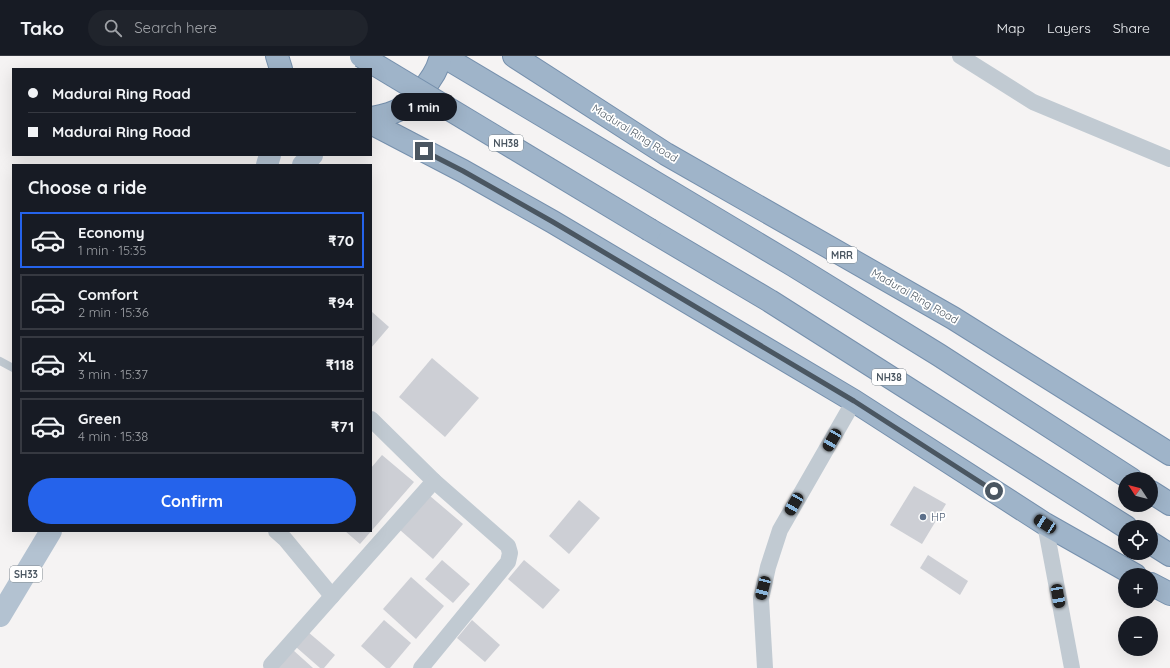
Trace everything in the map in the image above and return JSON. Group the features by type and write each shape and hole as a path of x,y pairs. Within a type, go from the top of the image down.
{"highway":[{"name":"NH38","path":"361,56 770,301 1118,522"},
{"path":"372,118 390,114 412,101 429,82 442,56 794,265 939,355 1120,472"},
{"name":"Madurai Ring Road","path":"514,56 666,154 953,318 1170,454"},
{"path":"372,124 463,171 553,222 854,401 1045,524 1123,568"},
{"path":"1158,496 1170,504"},
{"path":"1158,547 1170,555"},
{"path":"1158,588 1170,594"}],"main road":[{"path":"304,164 311,156"},
{"name":"SH33","path":"0,616 50,532"}],"street":[{"path":"960,56 1033,102 1170,159"},
{"path":"765,668 760,599 780,530 854,401"},
{"path":"372,420 434,481 508,546 510,553 508,562 421,668"},
{"path":"271,665 434,481"},
{"path":"1045,524 1072,668"},
{"path":"277,532 285,539 332,596"}],"lane":[{"path":"0,361 12,367"}],"building":[{"path":"372,312 389,327 372,347"},
{"path":"432,358 479,398 445,437 399,397"},
{"path":"382,455 414,482 372,530 372,467"},
{"path":"914,486 946,504 922,544 890,525"},
{"path":"430,496 463,524 433,559 400,530"},
{"path":"579,500 600,518 569,554 549,536"},
{"path":"346,532 370,532 360,544"},
{"path":"928,555 968,581 960,595 920,568"},
{"path":"442,560 470,584 453,603 425,579"},
{"path":"524,560 560,590 543,609 508,579"},
{"path":"411,577 444,606 416,639 383,609"},
{"path":"384,620 411,643 390,668 386,668 361,646"},
{"path":"472,620 500,645 485,662 457,638"},
{"path":"308,632 335,655 324,668 320,668 296,647"},
{"path":"293,650 313,668 278,668"}],"place":[{"name":"HP","path":"923,517"}],"route":[{"path":"424,151 463,171 553,222 854,401 994,491"}]}
